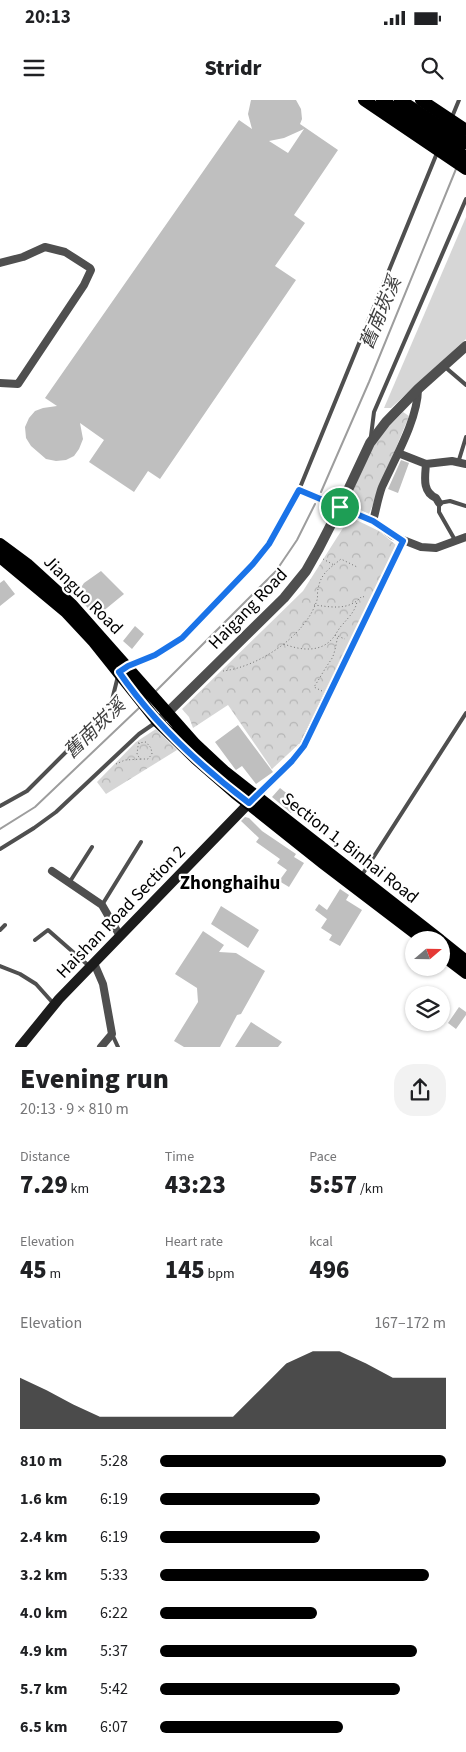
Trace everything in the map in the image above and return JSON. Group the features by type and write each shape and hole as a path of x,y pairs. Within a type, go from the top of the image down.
{"main road":[{"path":"364,100 466,169"},
{"path":"382,100 466,157"},
{"path":"400,100 466,143"},
{"path":"421,100 466,130"},
{"name":"Jianguo Road","path":"0,544 41,576 72,605 130,677"},
{"name":"Jianguo Road","path":"0,557 66,612 130,677"},
{"name":"Section 1, Binhai Road","path":"130,677 196,759 360,878 415,931"},
{"name":"Section 1, Binhai Road","path":"252,800 323,863 425,931"},
{"name":"Haishan Road Section 2","path":"20,1047 54,1005 252,800"},
{"name":"Section 1, Binhai Road","path":"450,949 466,961"},
{"path":"450,961 466,973"}],"street":[{"path":"0,263 22,257 45,247 65,252 91,270 84,285 18,384 0,383"},
{"name":"Haigang Road","path":"159,714 284,598 306,571 340,507 370,443 386,422 418,389 466,346"},
{"path":"373,521 381,490 418,402 418,389"},
{"path":"398,452 426,464 452,461 462,463"},
{"path":"426,464 426,490 439,503"},
{"path":"299,490 373,521 403,541 421,548 436,548 466,537"},
{"path":"252,800 292,761 304,746 403,541"},
{"path":"52,872 102,905 120,936"},
{"path":"92,965 103,984 112,1034 101,1047"}],"lane":[{"path":"0,806 27,791 111,704 130,677 155,655 182,638 253,564 269,544 299,490 458,100"},
{"path":"370,443 374,412 466,199"},
{"path":"444,366 466,386"},
{"path":"462,463 466,437"},
{"path":"455,540 439,512 439,503 450,501 466,506"},
{"path":"360,878 466,713"},
{"name":"Haigang Road","path":"0,849 56,812 159,714"},
{"path":"102,905 141,842"},
{"path":"69,883 92,847"},
{"path":"0,930 6,925"},
{"path":"35,940 48,930 92,965"},
{"path":"0,966 20,974 36,984 54,1005"},
{"path":"112,1034 118,1047"}],"path":[{"path":"320,557 334,565"},
{"path":"219,671 247,666 284,644 299,631 314,605 322,575 341,560 357,568"},
{"path":"314,605 339,608 350,606 362,596 373,602"},
{"path":"284,644 296,649 307,649 326,644 352,613 357,601"},
{"path":"335,634 353,643"},
{"path":"329,694 314,687 332,659 338,636"},
{"path":"116,764 125,760 148,759 152,754 151,748 146,742 140,742 138,746 137,754 142,759"}],"green space":[{"path":"466,217 466,339 391,408 384,408"},
{"path":"403,412 409,416 369,514 347,504 375,441"},
{"path":"350,517 379,531 396,545 301,742 272,769 228,705 193,728 189,717 182,709 303,591"},
{"path":"156,729 177,750 106,794 97,782 136,742"}],"building":[{"path":"251,100 296,100 301,109 302,119 300,124 338,150 294,215 305,223 275,266 296,280 160,479 148,471 134,492 89,462 104,440 80,423 83,439 74,456 66,460 46,459 31,446 26,438 25,427 29,418 35,411 57,406 45,398 239,120 252,129 248,114","holes":["304,129 288,153 269,141 284,138"]},
{"path":"401,460 409,463 398,493 388,489"},
{"path":"101,571 124,594 96,617 76,595 84,583"},
{"path":"4,580 15,594 0,606 0,583"},
{"path":"135,626 144,634 132,649 123,641"},
{"path":"238,725 273,772 256,784 242,766 235,769 215,742"},
{"path":"280,788 299,803 291,813 272,797"},
{"path":"245,817 249,818 262,831 296,854 294,857 304,863 289,887 279,881 287,870 277,863 280,859 256,842 259,838 241,821"},
{"path":"340,889 349,895 346,900 362,910 340,946 329,940 332,935 321,928 327,919 315,910 319,904 327,910"},
{"path":"221,906 259,930 248,948 211,924"},
{"path":"203,931 224,945 219,952 236,953 265,971 241,1014 237,1015 220,1047 184,1047 174,1041 198,1002 197,988 175,974"},
{"path":"459,1007 466,1012 466,1015 456,1029 450,1024 450,1020"},
{"path":"251,1022 282,1042 278,1047 235,1047"}],"waterway":[{"name":"舊南崁溪","path":"321,492 369,382 456,169"},
{"name":"舊南崁溪","path":"155,692 276,571 297,540 315,504"},
{"name":"舊南崁溪","path":"0,829 35,807 139,708"}],"district":[{"name":"Zhonghaihu","path":"230,883"}],"route":[{"path":"299,490 340,507 373,521 403,541 304,746 292,761 249,803 196,759 157,721 119,672 128,666 155,655 182,638 253,564 269,544 299,490"}]}
